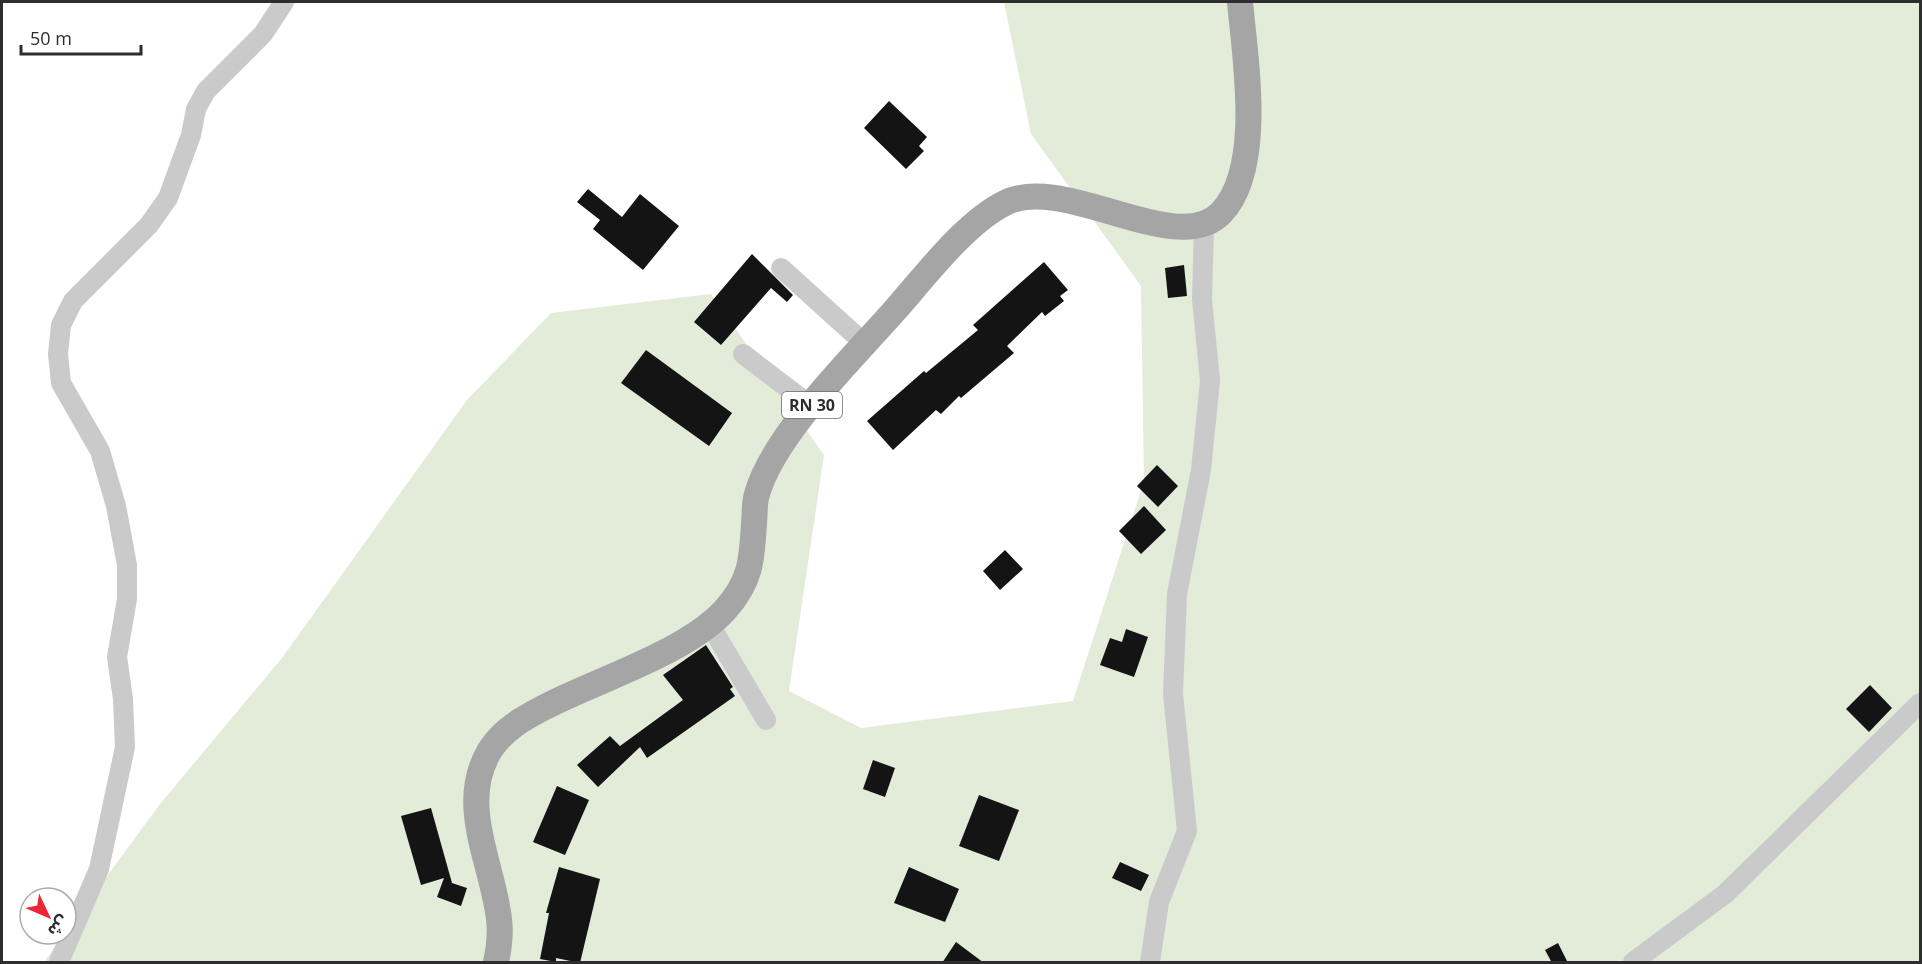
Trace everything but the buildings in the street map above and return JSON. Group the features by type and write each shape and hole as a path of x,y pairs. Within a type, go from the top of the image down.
{"main road":[{"path":"1204,225 1223,212 1230,202 1245,162 1250,110 1240,2"},
{"name":"RN 30","path":"496,963 500,942 499,918 479,838 477,790 490,750 504,733 520,720 577,690 689,641 724,611 747,581 756,495 773,456 811,406 947,252 989,212 1008,201 1033,196 1096,207 1180,229 1204,225"}],"street":[{"path":"59,963 99,869 125,747 123,699 117,657 127,599 127,565 116,506 100,451 61,384 58,354 61,325 73,301 149,225 168,198 191,135 196,110 206,91 263,34 284,2"},
{"path":"1150,963 1159,902 1187,831 1173,694 1177,594 1202,470 1210,381 1202,299 1204,225"},
{"path":"781,268 865,344"},
{"path":"742,354 811,406"},
{"path":"710,623 766,720"},
{"path":"1633,963 1725,894 1920,703"}],"green space":[{"path":"1004,2 1920,2 1920,962 44,962 56,946 78,946 78,916 160,804 282,658 467,400 551,313 711,294 824,455 789,691 861,728 1073,701 1144,481 1141,286 1031,134"}]}
